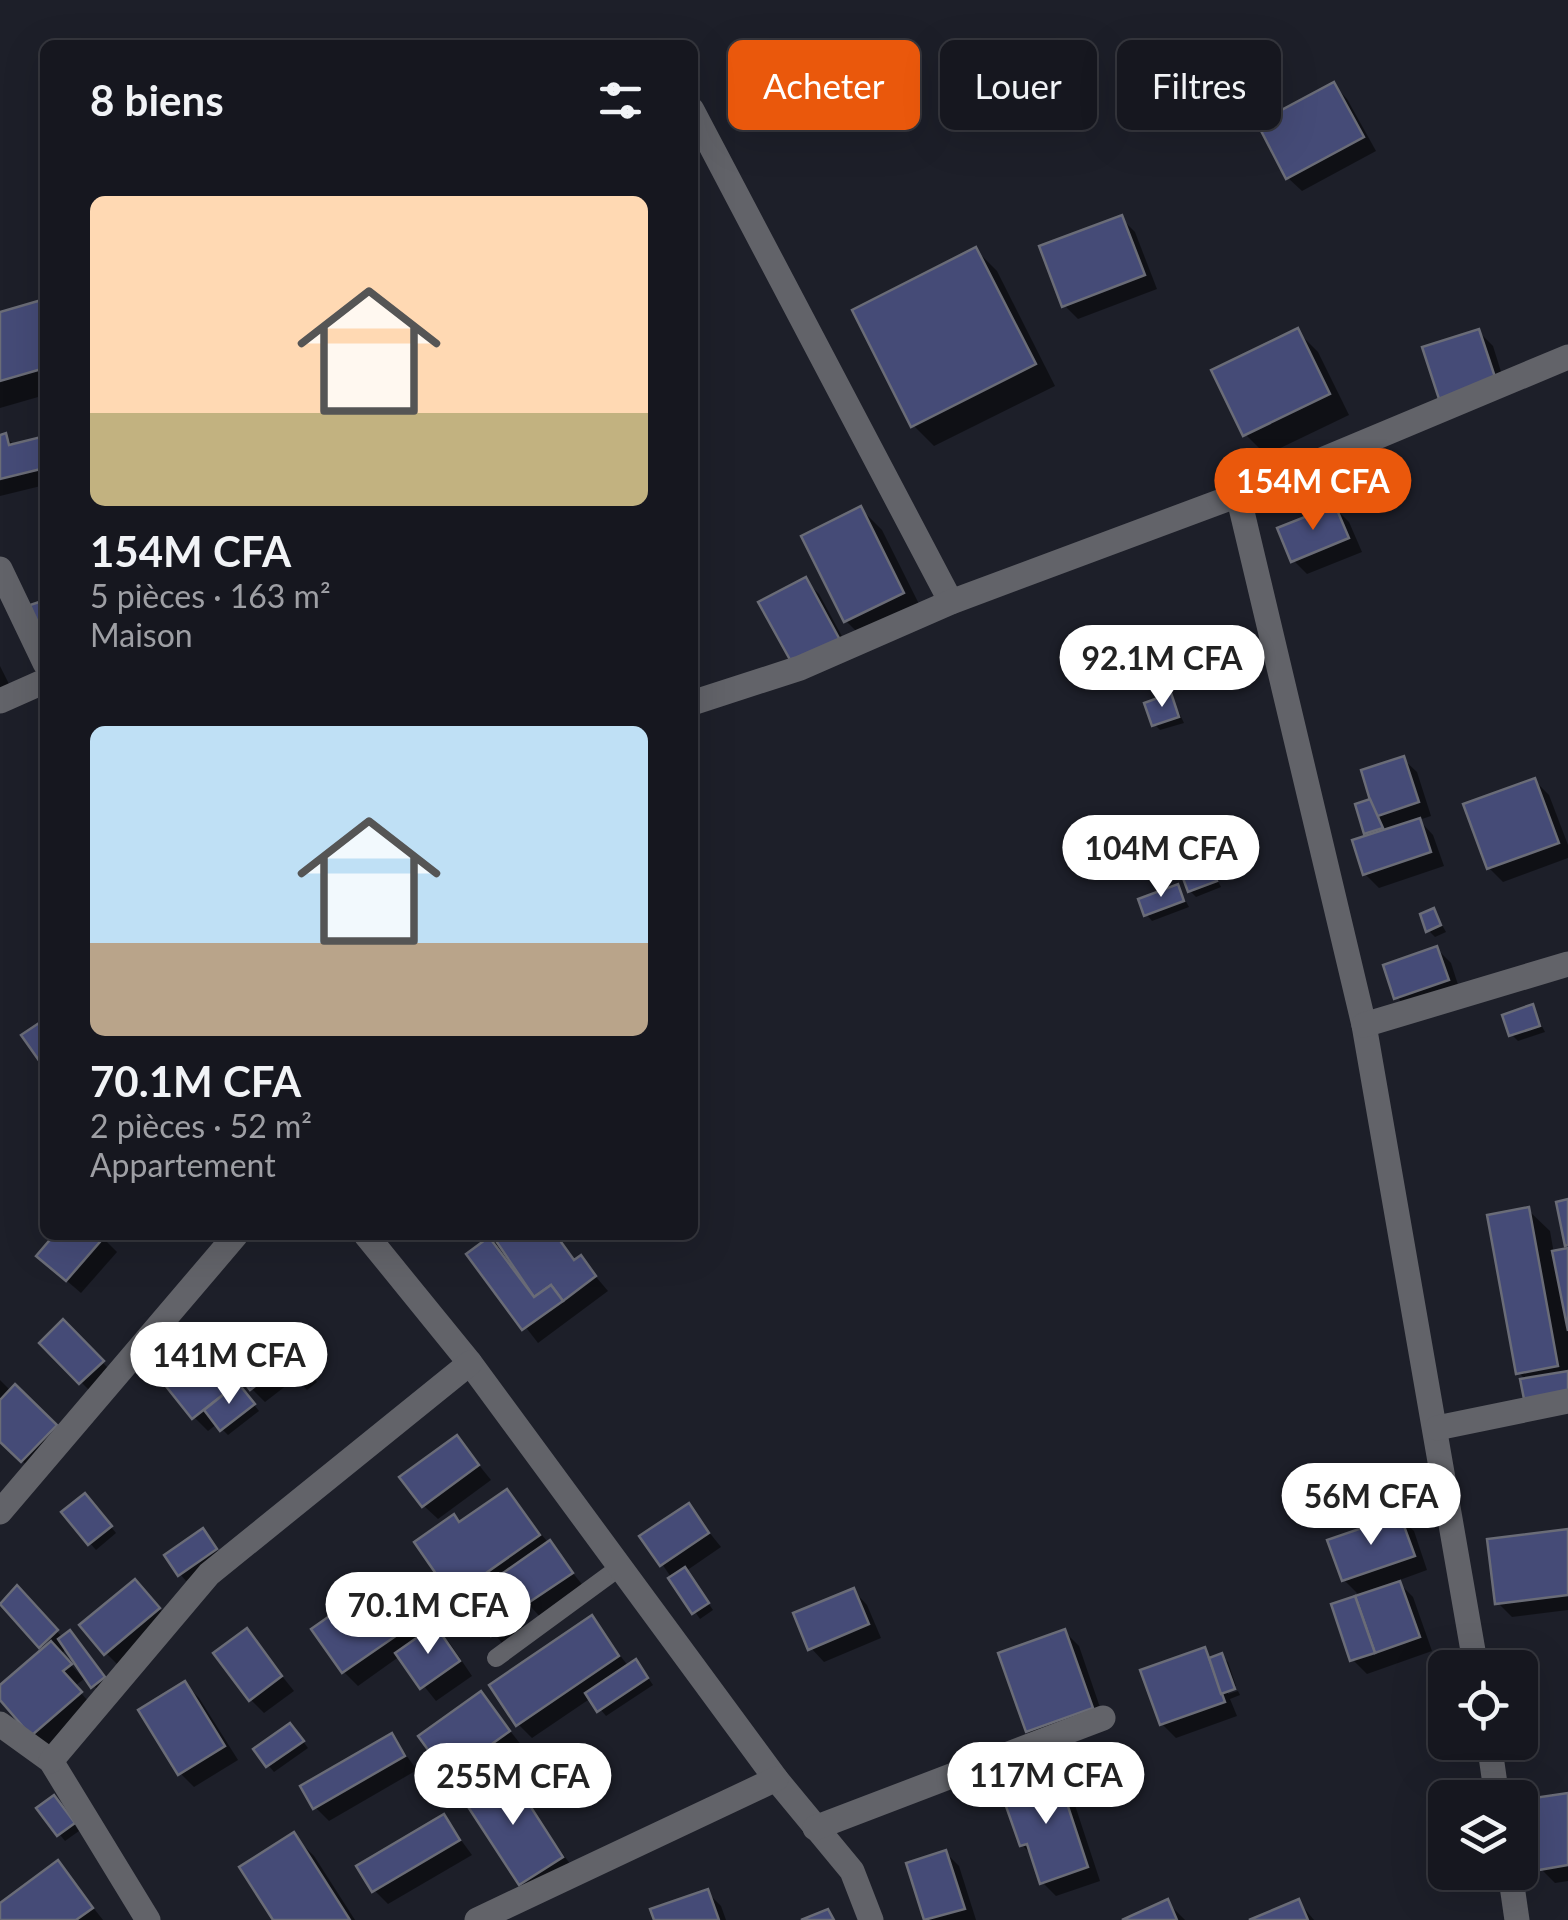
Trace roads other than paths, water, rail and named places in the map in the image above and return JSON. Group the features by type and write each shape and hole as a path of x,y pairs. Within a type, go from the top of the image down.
{"street":[{"path":"698,121 950,602"},
{"path":"698,701 800,668 950,602 1238,495 1568,356"},
{"path":"1238,495 1364,1025 1473,1650"},
{"path":"0,569 40,653"},
{"path":"0,701 40,683"},
{"path":"1364,1025 1568,964"},
{"path":"4,1497 232,1240"},
{"path":"370,1240 470,1363 776,1779 852,1871 871,1920"},
{"path":"51,1761 209,1574 470,1363"},
{"path":"1437,1428 1568,1401"},
{"path":"815,1828 1103,1718"},
{"path":"0,1724 51,1761 148,1920"},
{"path":"477,1920 776,1779"},
{"path":"1513,1890 1518,1920"}],"lane":[{"path":"496,1658 620,1567"}]}
